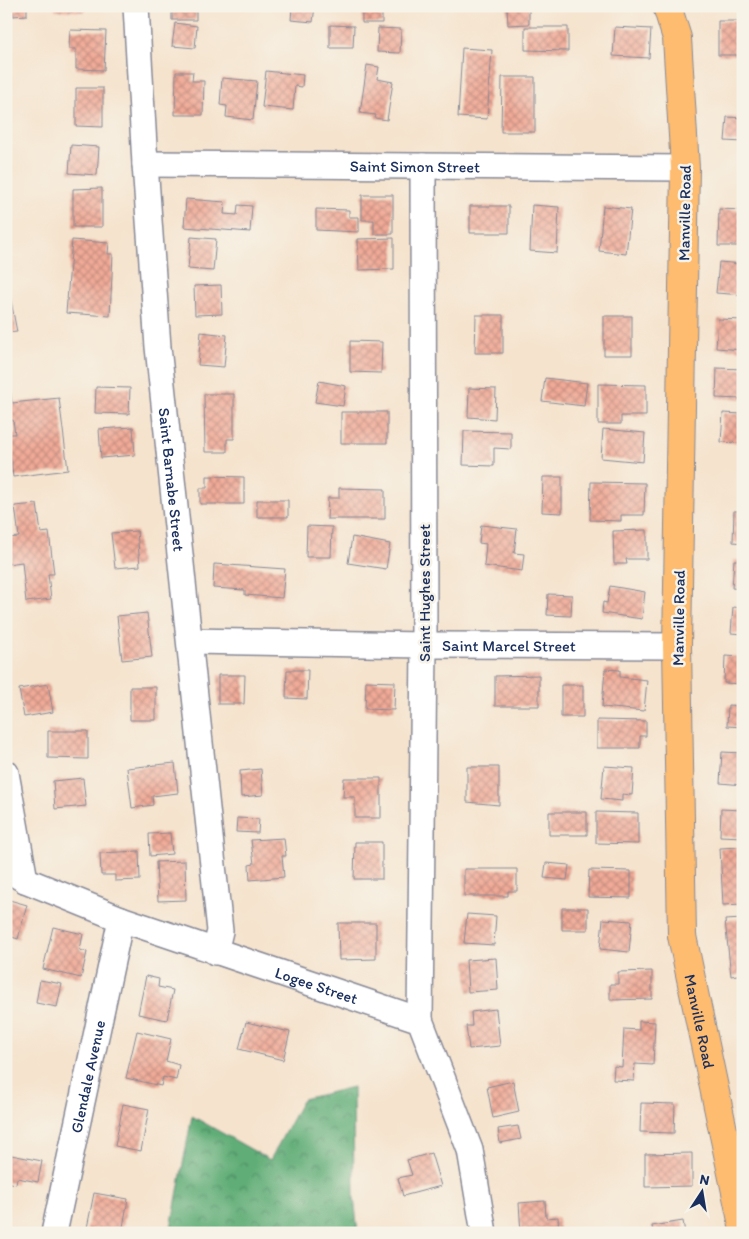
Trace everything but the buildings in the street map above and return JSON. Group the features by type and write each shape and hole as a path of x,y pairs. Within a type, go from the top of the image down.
{"main road":[{"name":"Manville Road","path":"667,6 677,38 685,168 677,646 682,936 743,1225"}],"street":[{"name":"Saint Barnabe Street","path":"136,6 158,347 220,931 215,952"},
{"name":"Saint Simon Street","path":"145,164 685,168"},
{"name":"Saint Hughes Street","path":"420,1020 424,645 424,166"},
{"name":"Saint Marcel Street","path":"190,641 424,645 677,646"},
{"path":"6,773 16,874"},
{"name":"Logee Street","path":"16,874 121,920 420,1020"},
{"name":"Glendale Avenue","path":"54,1233 121,920"},
{"path":"420,1020 470,1150 484,1233"}],"green space":[{"path":"353,1087 354,1197 358,1233 170,1233 192,1116 270,1160 303,1099"}]}
